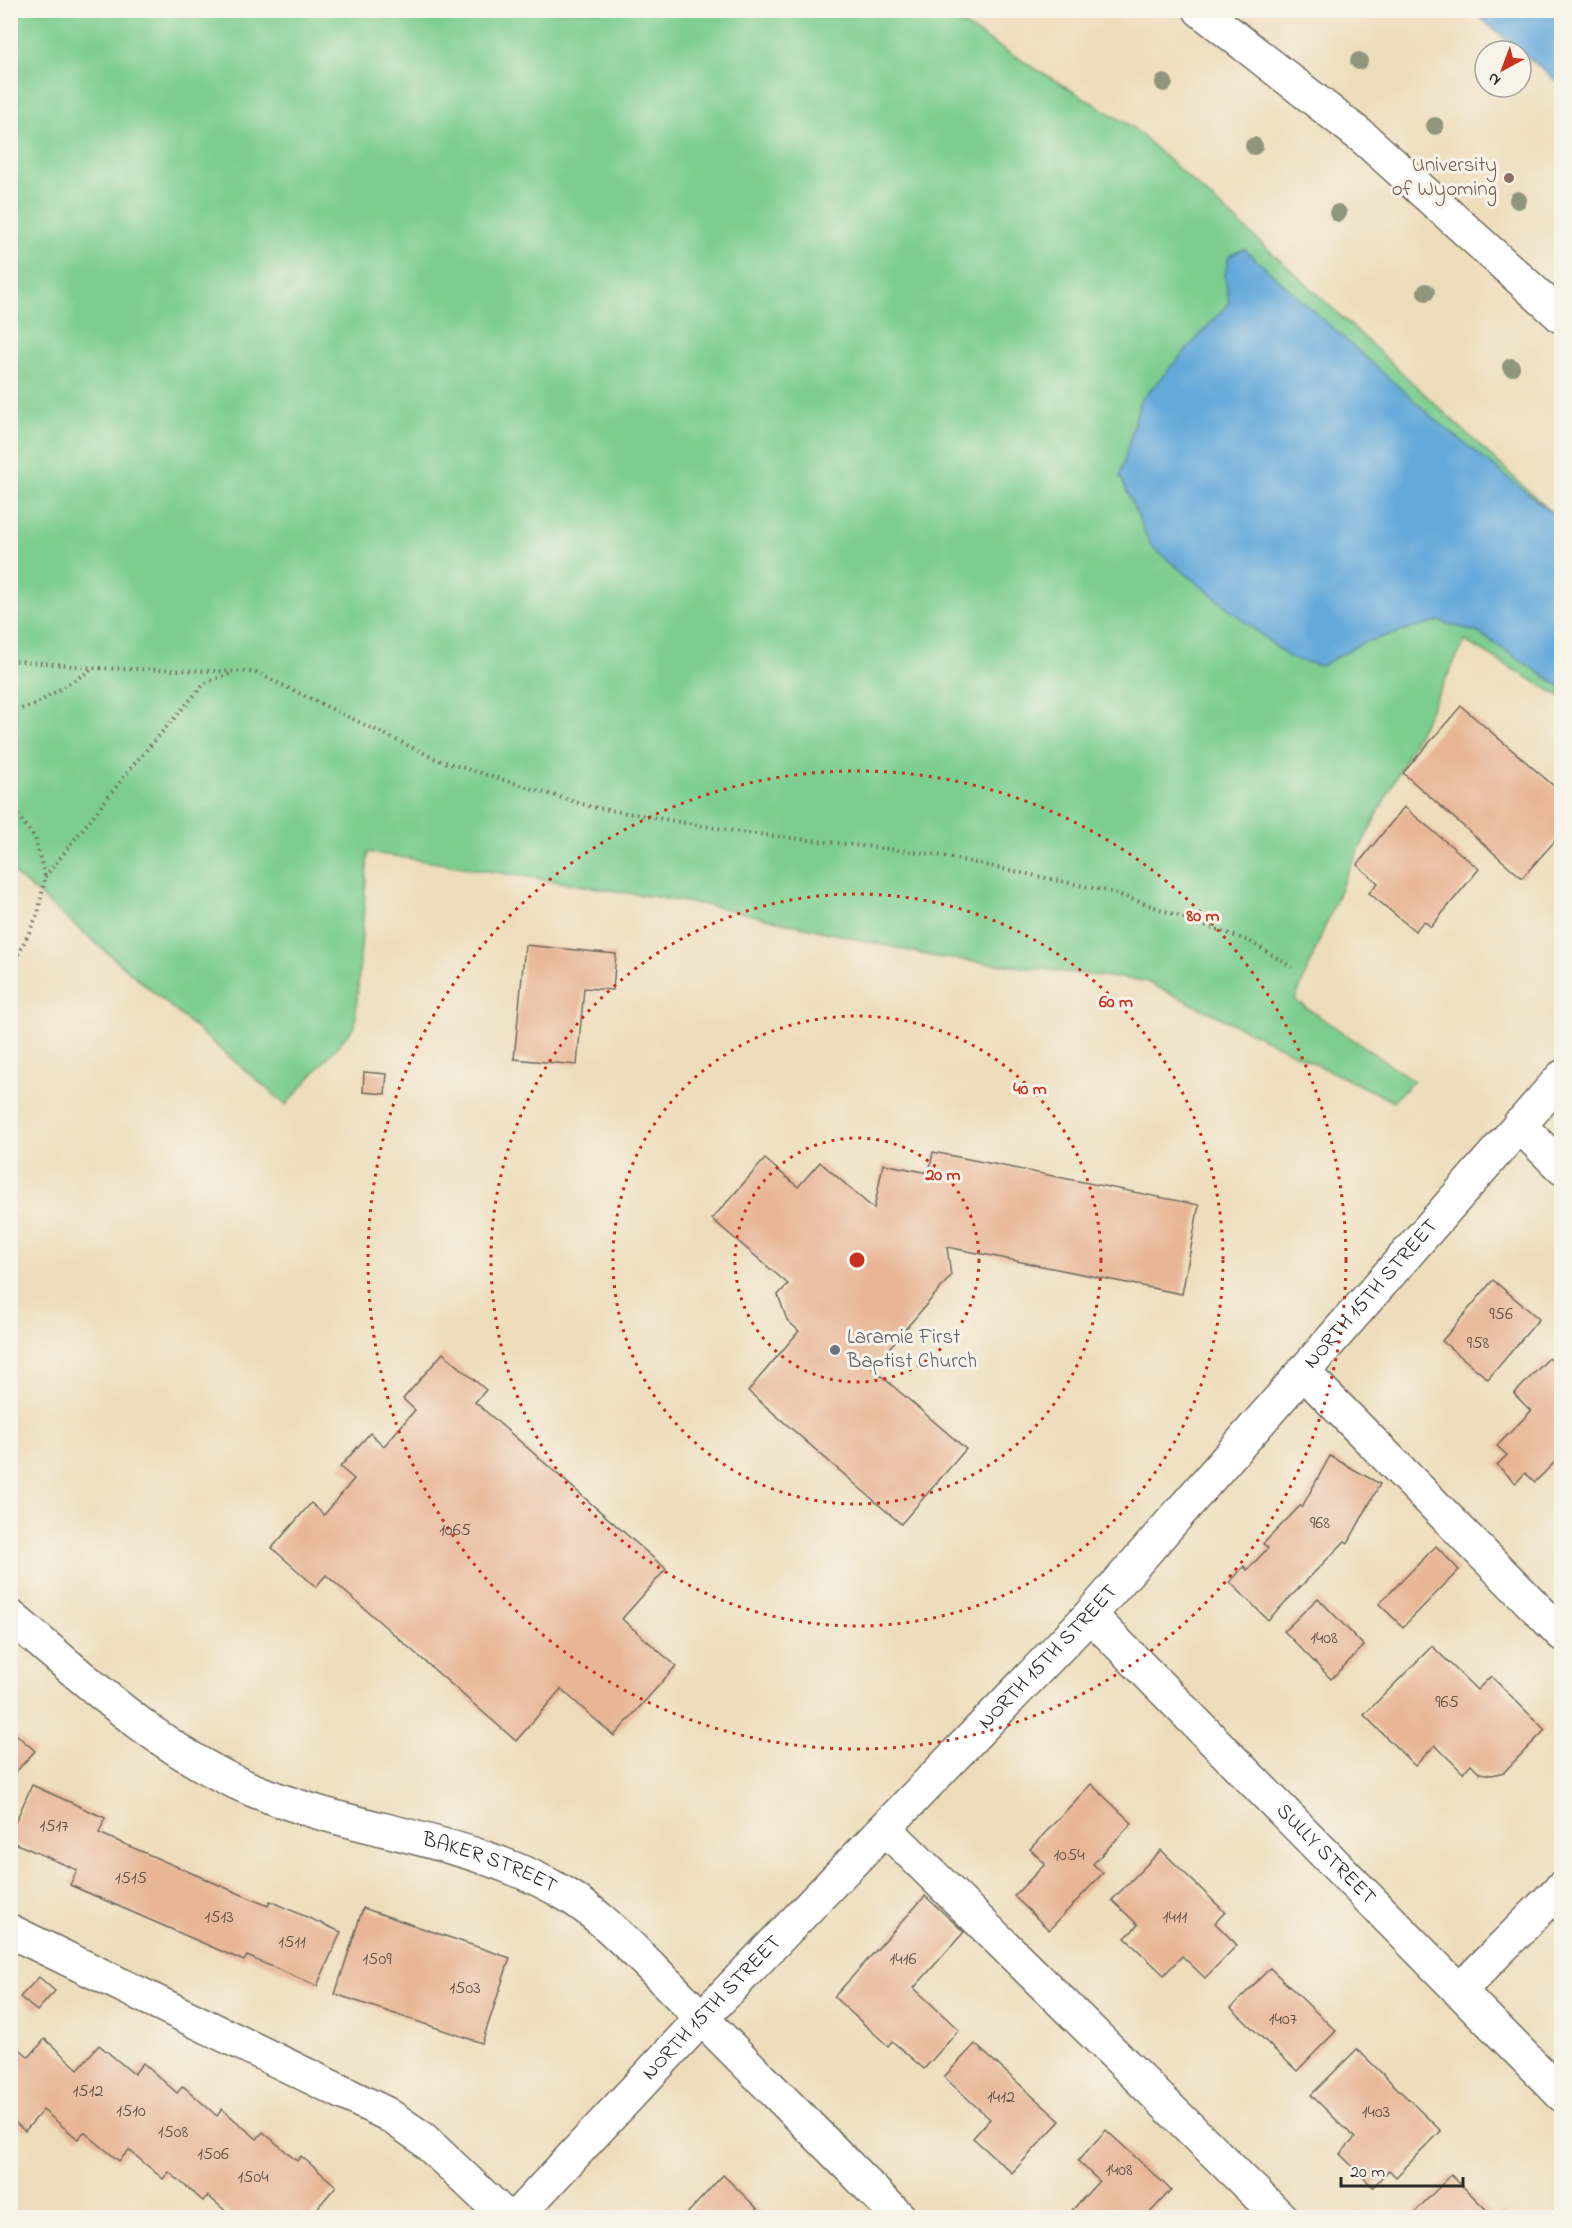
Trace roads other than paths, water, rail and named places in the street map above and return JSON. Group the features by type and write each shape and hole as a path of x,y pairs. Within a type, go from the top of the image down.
{"main road":[{"path":"1200,10 1365,139 1562,317"},
{"name":"NORTH 15TH STREET","path":"515,2217 701,2019 1090,1615 1562,1077"},
{"path":"1519,1125 1562,1168"},
{"path":"1304,1373 1562,1634"},
{"name":"SULLY STREET","path":"1090,1615 1562,2095"},
{"name":"BAKER STREET","path":"10,1616 116,1704 185,1756 253,1790 315,1812 409,1836 510,1867 568,1895 614,1932 900,2217"},
{"path":"886,1828 1281,2217"},
{"path":"1459,1991 1562,1887"},
{"path":"10,1931 387,2114 422,2138 507,2217"}],"water":[{"path":"1472,11 1561,11 1561,85 1533,62 1533,39 1506,39"},
{"path":"1244,249 1437,421 1561,520 1561,687 1479,633 1439,621 1362,643 1321,666 1290,658 1151,546 1120,476 1140,401 1229,303 1225,276 1229,256"}],"place":[{"name":"University of Wyoming","path":"1509,178"},
{"name":"Laramie First Baptist Church","path":"835,1350"}]}
